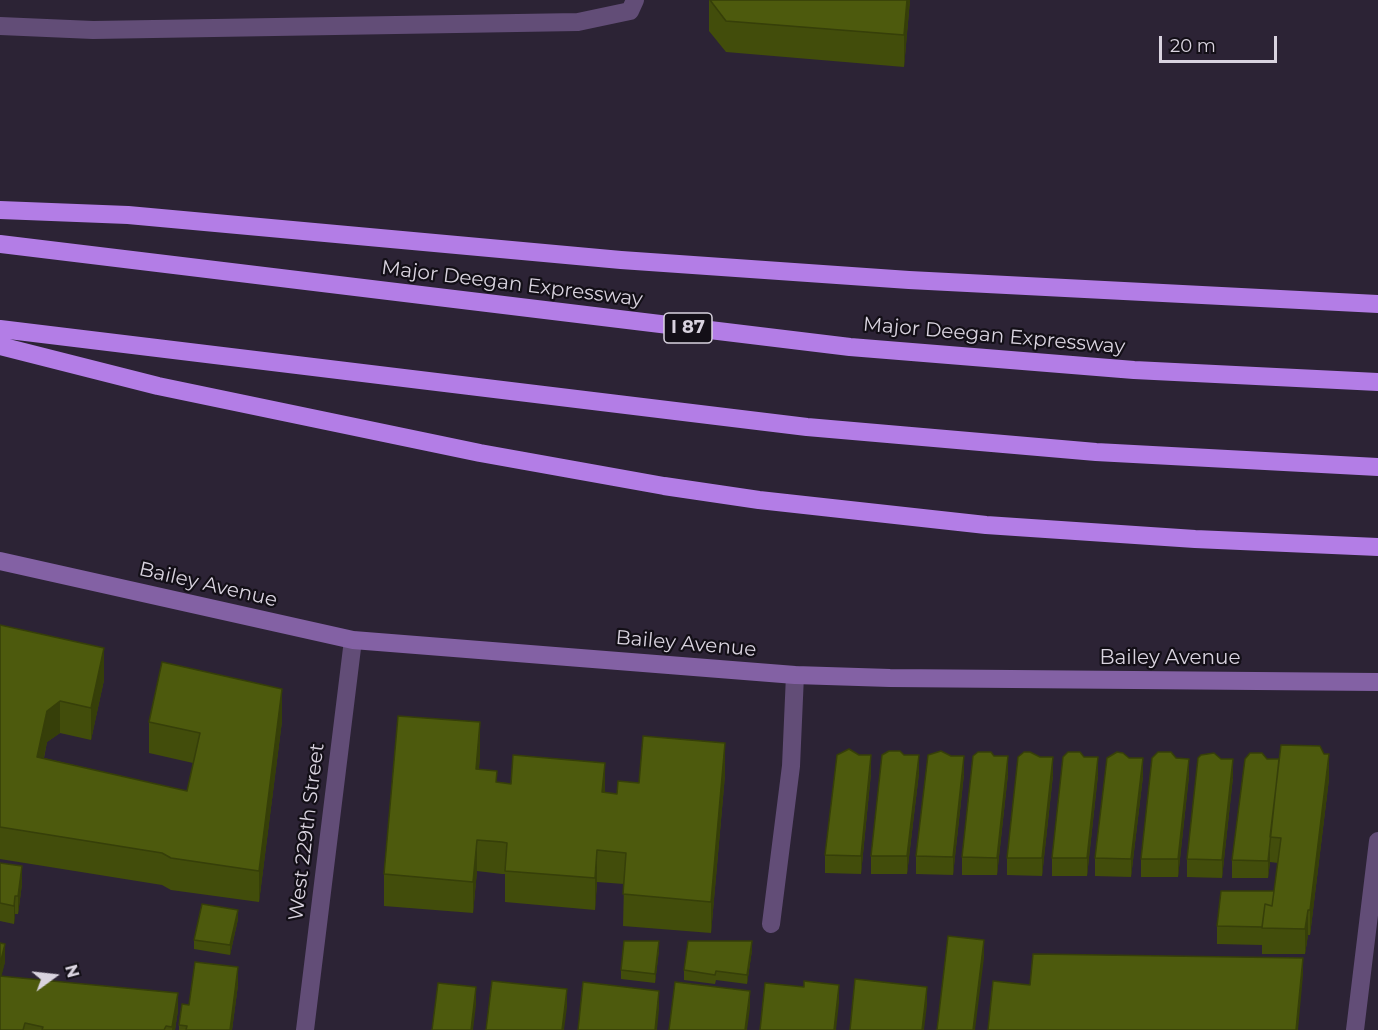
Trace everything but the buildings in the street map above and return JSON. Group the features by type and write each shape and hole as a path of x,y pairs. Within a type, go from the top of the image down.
{"highway":[{"path":"0,210 128,215 621,260 909,280 1378,304"},
{"name":"Major Deegan Expressway","path":"0,244 850,347 1134,370 1378,382"},
{"path":"0,329 807,427 1096,452 1378,467"},
{"path":"0,346 158,386 480,453 749,498 986,525 1195,539 1378,547"}],"main road":[{"name":"Bailey Avenue","path":"0,561 353,640 795,675 900,679 1378,682"}],"street":[{"path":"0,26 93,30 578,22 630,11 635,0"},
{"name":"West 229th Street","path":"305,1030 353,640"},
{"path":"771,924 791,766 795,675"},
{"path":"1355,1030 1378,841"}]}
